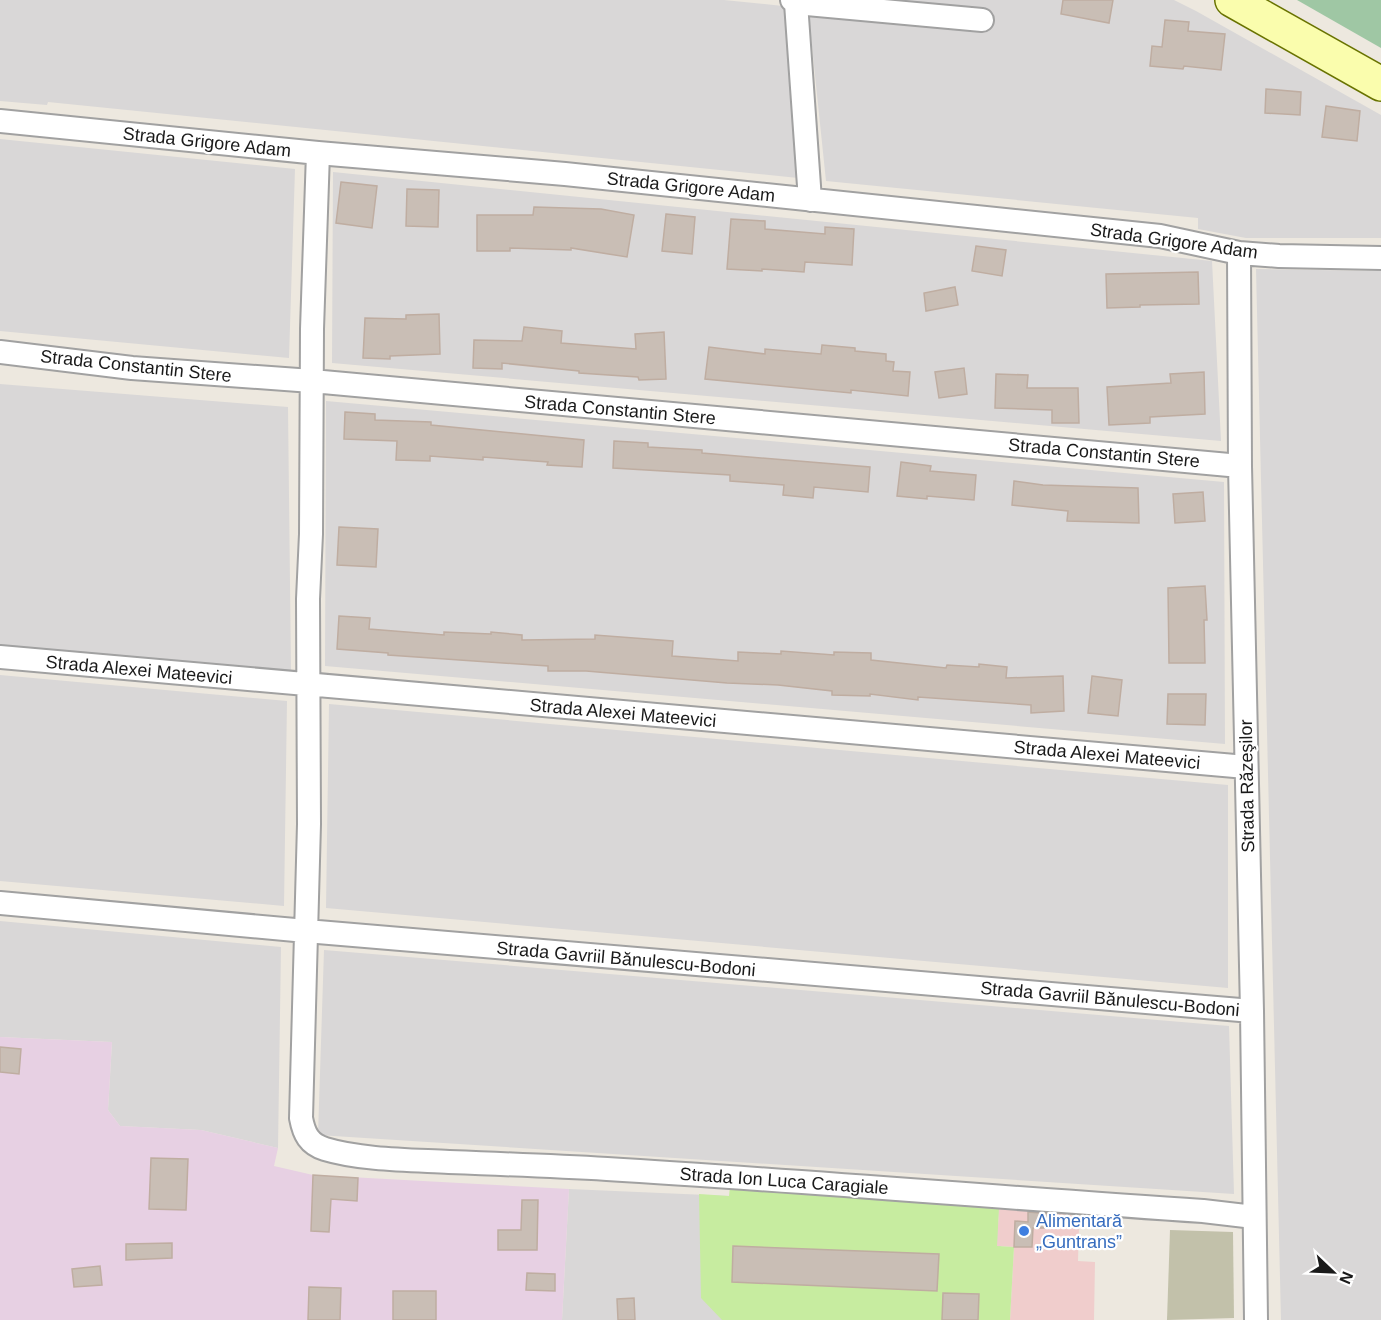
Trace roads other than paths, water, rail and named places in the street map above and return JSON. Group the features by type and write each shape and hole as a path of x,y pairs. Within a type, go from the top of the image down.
{"main road":[{"path":"1233,0 1381,84"}],"street":[{"path":"810,200 794,2 982,21"},
{"name":"Strada Grigore Adam","path":"0,121 318,153 565,174 1160,236 1239,253 1381,258"},
{"path":"306,931 309,824 308,686 312,381 318,153"},
{"name":"Strada Răzeşilor","path":"1239,253 1240,466 1256,1320"},
{"name":"Strada Constantin Stere","path":"0,352 132,368 312,381 1240,466"},
{"name":"Strada Alexei Mateevici","path":"0,657 308,686 1246,767"},
{"name":"Strada Gavriil Bănulescu-Bodoni","path":"0,903 1252,1011"},
{"name":"Strada Ion Luca Caragiale","path":"306,931 301,1118 305,1134 315,1144 336,1152 408,1160 721,1176 1203,1211 1254,1217"}],"place":[{"name":"Alimentară „Guntrans”","path":"1024,1231"}]}
